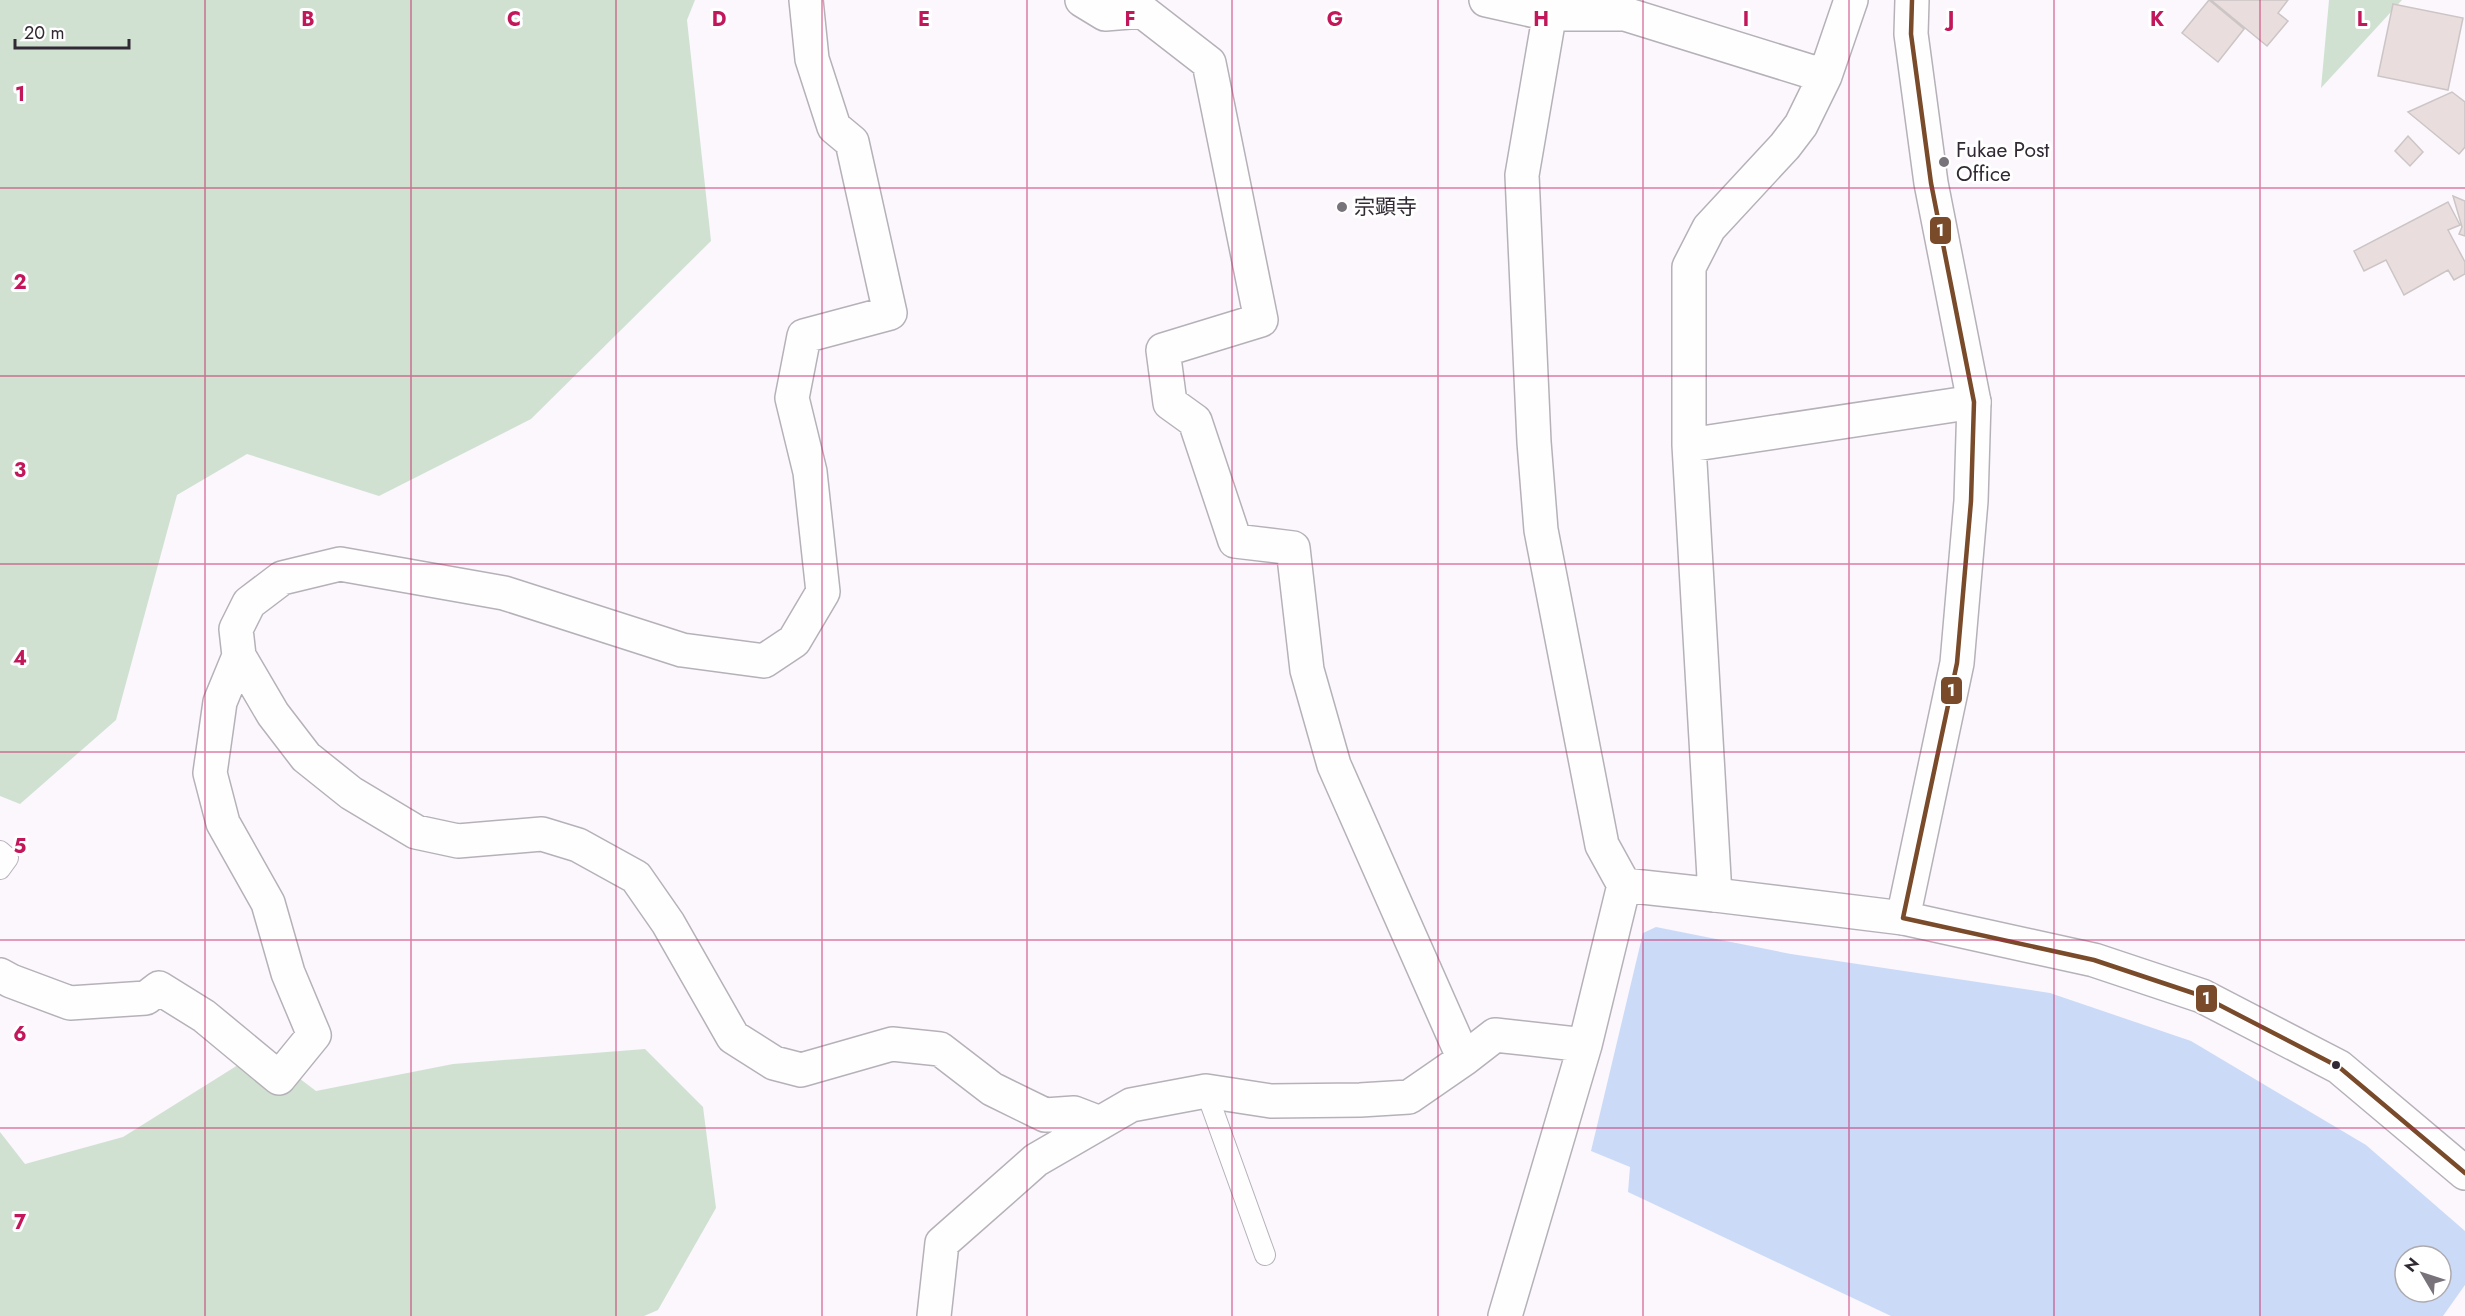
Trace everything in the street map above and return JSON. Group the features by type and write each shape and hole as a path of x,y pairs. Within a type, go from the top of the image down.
{"street":[{"path":"806,0 812,59 834,127 852,142 890,314 804,336 792,398 810,472 823,592 794,641 764,661 682,650 504,593 340,564 282,578 249,603 236,629 239,656 273,714 306,757 351,793 416,832 458,841 542,834 579,845 636,877 668,923 733,1037 774,1063 801,1070 892,1044 940,1049 992,1089 1045,1115 1074,1113 1100,1123"},
{"path":"1082,0 1105,14 1142,11 1209,63 1261,320 1163,350 1170,403 1194,421 1235,541 1293,548 1307,670 1334,765 1464,1059"},
{"path":"1486,0 1625,14 1825,76"},
{"path":"1715,894 1689,445 1689,267 1709,228 1785,146 1801,125 1825,76 1851,0"},
{"path":"1903,918 1957,663 1971,501 1974,402 1931,183 1911,34 1912,0"},
{"path":"1505,1316 1585,1045 1624,885 1602,845 1541,530 1534,441 1522,175 1550,7"},
{"path":"1689,445 1974,402"},
{"path":"0,975 70,1003 147,998 159,988 204,1016 279,1078 314,1035 288,974 268,903 223,823 210,773 220,702 239,656"},
{"path":"1624,885 1903,918 2094,960 2202,996 2339,1067 2465,1173"},
{"path":"934,1316 942,1243 1036,1160 1131,1105 1206,1091 1271,1101 1409,1097 1495,1035 1585,1045"}],"lane":[{"path":"0,851 8,858 0,869"},
{"path":"1206,1091 1265,1255"}],"green space":[{"path":"0,0 695,0 687,20 711,241 531,419 379,496 247,454 177,495 116,720 20,804 0,796"},
{"path":"2329,0 2402,0 2321,88"},
{"path":"645,1049 703,1107 716,1208 658,1310 644,1316 0,1316 0,1132 25,1164 123,1137 262,1050 316,1091 453,1064"}],"water":[{"path":"1656,927 1791,954 2050,993 2191,1041 2366,1145 2465,1231 2465,1285 2453,1302 2453,1244 2393,1244 2393,1304 2452,1304 2443,1316 1891,1316 1628,1192 1630,1167 1591,1151 1643,933"}],"building":[{"path":"2209,0 2244,29 2218,62 2182,33"},
{"path":"2211,0 2288,0 2278,13 2288,21 2267,46"},
{"path":"2393,4 2463,18 2448,90 2378,76"},
{"path":"2452,92 2465,102 2465,147 2459,154 2408,112"},
{"path":"2408,136 2423,152 2410,166 2395,151"},
{"path":"2453,196 2465,201 2465,236 2459,234 2462,227"},
{"path":"2448,202 2460,225 2448,230 2465,262 2465,274 2454,280 2448,270 2404,295 2386,260 2364,271 2354,251"}],"transit line":[{"name":"1","path":"1903,918 1957,663 1971,501 1974,402 1931,183 1911,34 1912,0"},
{"name":"1","path":"1903,918 2094,960 2202,996 2339,1067 2465,1173"}],"place":[{"name":"Fukae Post Office","path":"1944,162"},
{"name":"宗顕寺","path":"1342,207"}]}
